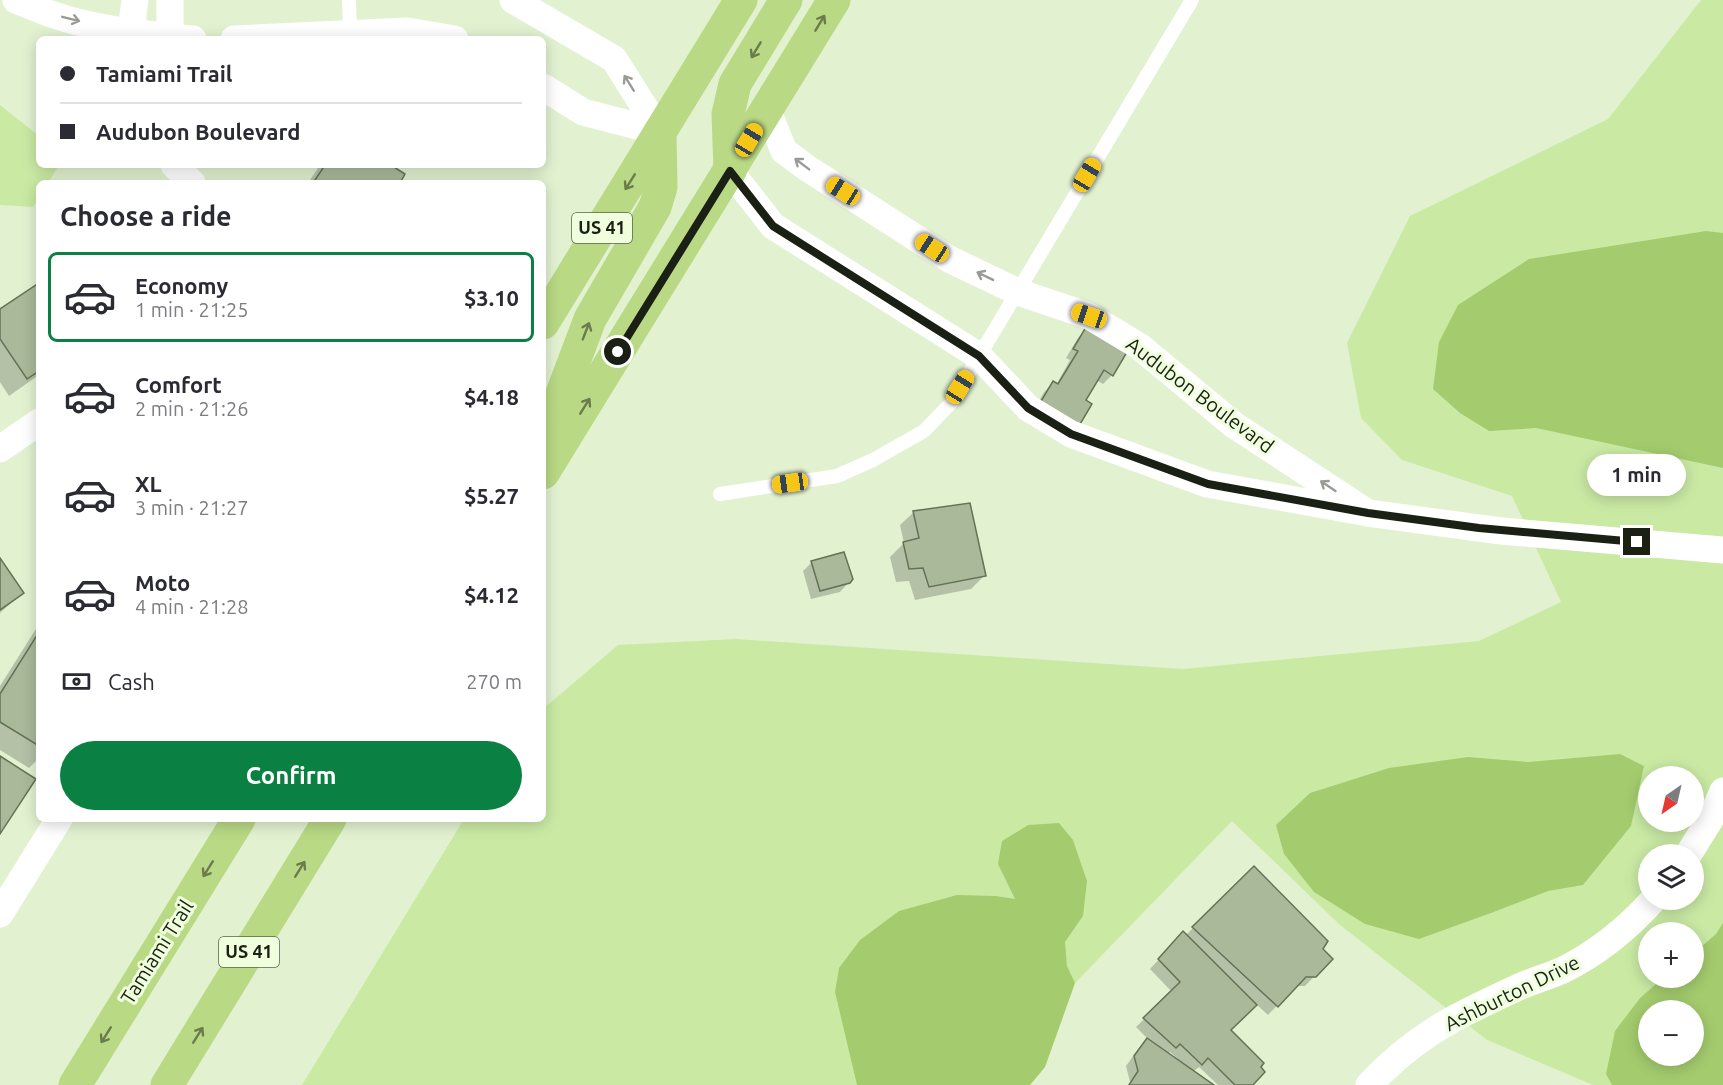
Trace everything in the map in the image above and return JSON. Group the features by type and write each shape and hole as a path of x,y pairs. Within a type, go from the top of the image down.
{"main road":[{"name":"US 41","path":"546,318 741,0"},
{"path":"730,171 728,114 735,84 786,0"},
{"path":"546,468 834,0"},
{"path":"546,436 590,319 655,207 661,187 660,132"},
{"name":"Tamiami Trail","path":"75,1085 237,822"},
{"name":"US 41","path":"167,1085 328,822"}],"street":[{"path":"16,0 52,15 131,35 147,36"},
{"path":"131,35 135,0"},
{"path":"170,0 178,36"},
{"path":"513,0 614,59 660,132"},
{"path":"304,36 407,31 437,36"},
{"path":"546,89 583,112 660,132"},
{"name":"Audubon Boulevard","path":"767,109 784,151 807,168 949,259 1018,292 1089,316 1139,346 1234,425 1368,513"},
{"path":"177,168 189,180"},
{"name":"Audubon Boulevard","path":"730,171 773,226 979,356 1028,408 1071,434 1208,484 1368,513 1501,531 1723,550"},
{"path":"0,449 36,424"},
{"path":"1695,844 1711,818 1723,791"},
{"path":"0,914 57,822"},
{"name":"Ashburton Drive","path":"1369,1085 1413,1046 1454,1019 1520,987 1563,970 1597,950 1644,910"}],"lane":[{"path":"350,0 350,34"},
{"path":"720,494 837,476 873,460 924,431 951,403 1192,0"}],"shaded area":[{"path":"1701,0 1723,0 1723,1085 1593,1085 1487,1040 1340,925 1232,821 1075,983 1045,1067 1030,1085 302,1085 462,822 546,822 546,706 618,645 736,639 1183,669 1479,641 1561,602 1512,496 1402,460 1361,418 1347,343 1410,216 1608,119"},
{"path":"0,105 36,134 36,168 57,168 50,180 36,180 36,202 33,207 0,205"},
{"path":"1706,231 1723,233 1723,468 1536,428 1489,431 1460,413 1433,389 1439,342 1458,305 1529,259"},
{"path":"1620,754 1644,766 1638,766 1638,794 1631,826 1583,885 1548,891 1419,939 1365,924 1314,892 1284,854 1276,825 1310,793 1389,768 1468,757 1528,762"},
{"path":"1059,823 1073,840 1087,881 1083,916 1065,942 1067,966 1075,983 1045,1067 1030,1085 857,1085 835,992 839,968 860,940 899,911 957,895 1015,899 998,864 1002,841 1028,825"},
{"path":"1723,923 1723,1085 1612,1085 1606,1074 1615,1031 1638,1001 1638,1066 1704,1066 1704,1000 1638,1000 1652,988 1704,988 1704,944 1716,934"}],"building":[{"path":"323,168 396,168 405,174 402,180 315,180"},
{"path":"36,285 36,373 27,379 0,339 0,309"},
{"path":"1086,327 1127,352 1113,376 1104,370 1086,400 1092,404 1079,426 1040,403 1053,381 1058,384 1078,351 1073,349"},
{"path":"970,503 986,576 929,587 923,568 909,569 903,542 919,538 913,511"},
{"path":"844,552 853,579 850,583 820,591 811,561"},
{"path":"0,558 24,593 0,610"},
{"path":"36,637 36,744 0,722 0,694"},
{"path":"0,756 36,779 0,834"},
{"path":"1254,866 1328,941 1323,949 1333,959 1316,977 1306,977 1278,1007 1192,927"},
{"path":"1183,931 1257,1005 1231,1030 1264,1063 1261,1067 1265,1072 1253,1085 1235,1085 1208,1058 1202,1065 1180,1044 1176,1048 1143,1018 1180,982 1158,959"},
{"path":"1147,1038 1214,1085 1129,1085 1138,1071 1134,1056"}],"route":[{"path":"618,352 730,171 773,226 979,356 1028,408 1071,434 1208,484 1368,513 1501,531 1637,542"}]}
